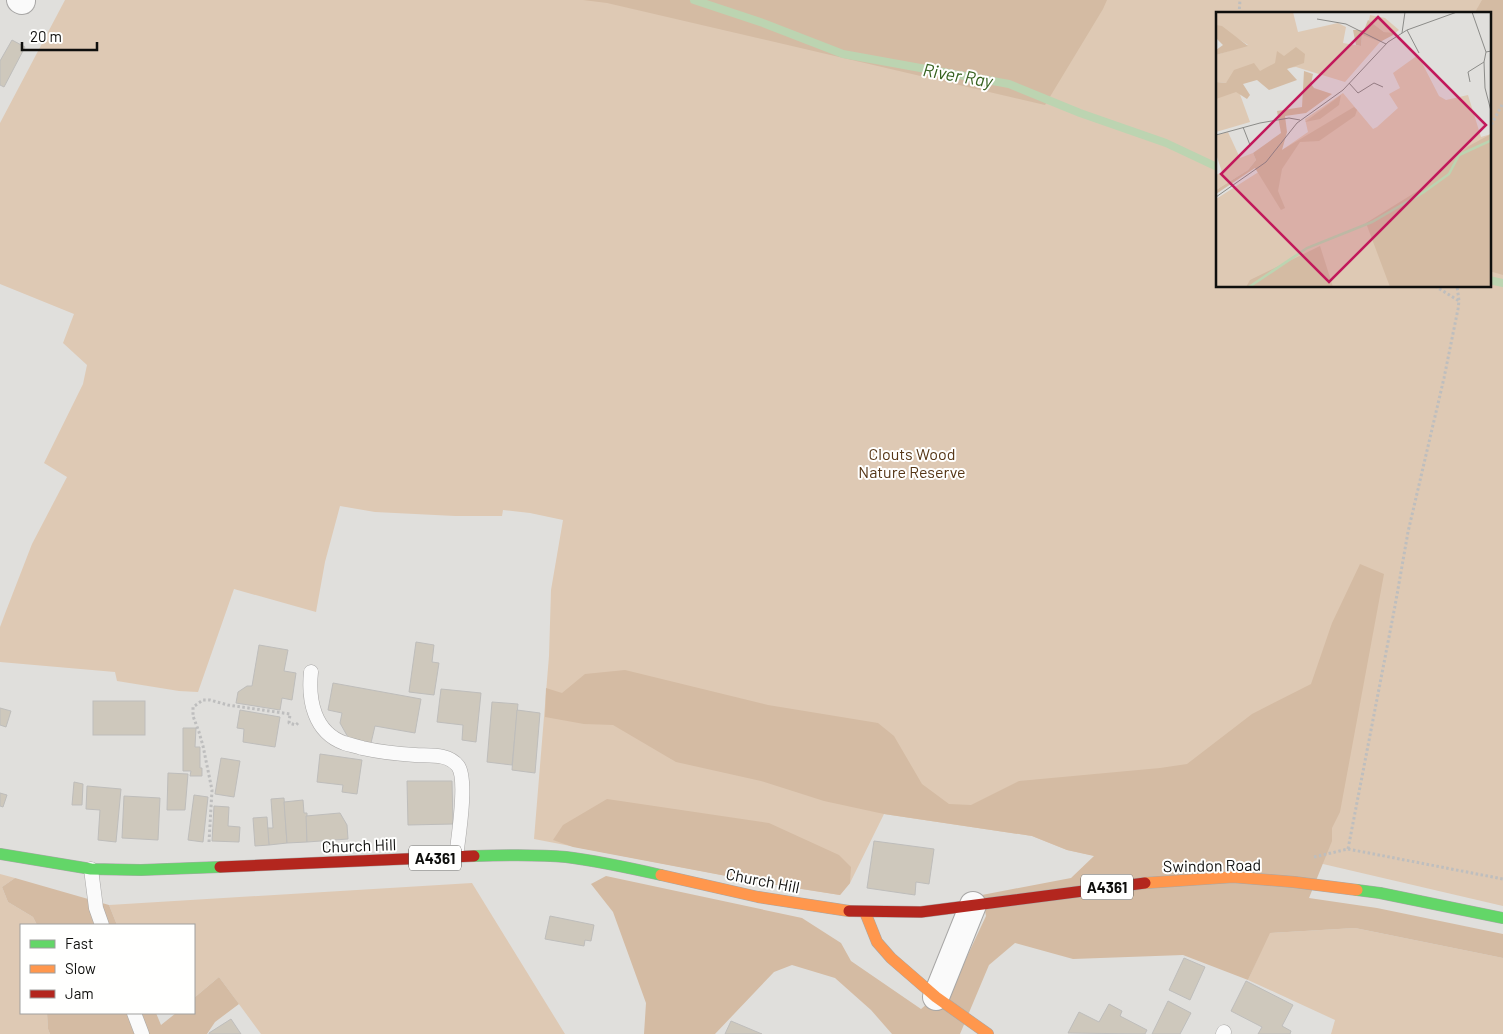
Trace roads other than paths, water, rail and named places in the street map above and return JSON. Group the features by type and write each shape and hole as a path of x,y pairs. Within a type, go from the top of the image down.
{"main road":[{"name":"Church Hill","path":"0,854 91,869 141,870 520,854 566,857 606,863 758,897 843,911 865,912"},
{"name":"Swindon Road","path":"865,912 921,912 1139,883 1233,877 1294,882 1380,894 1503,918"},
{"path":"865,912 877,942 891,958 936,997 988,1034"}],"street":[{"path":"936,997 973,905"}],"lane":[{"path":"312,672 310,698 316,716 332,736 342,742 373,750 449,758 458,767 463,779 456,857"},
{"path":"91,869 96,908 102,924"},
{"path":"134,1014 142,1034"}],"waterway":[{"name":"River Ray","path":"694,0 763,23 843,54 1009,84 1080,113 1166,143 1216,167"},
{"name":"River Ray","path":"1490,280 1503,283"}],"park label":[{"name":"Clouts Wood Nature Reserve","path":"912,462"}]}
